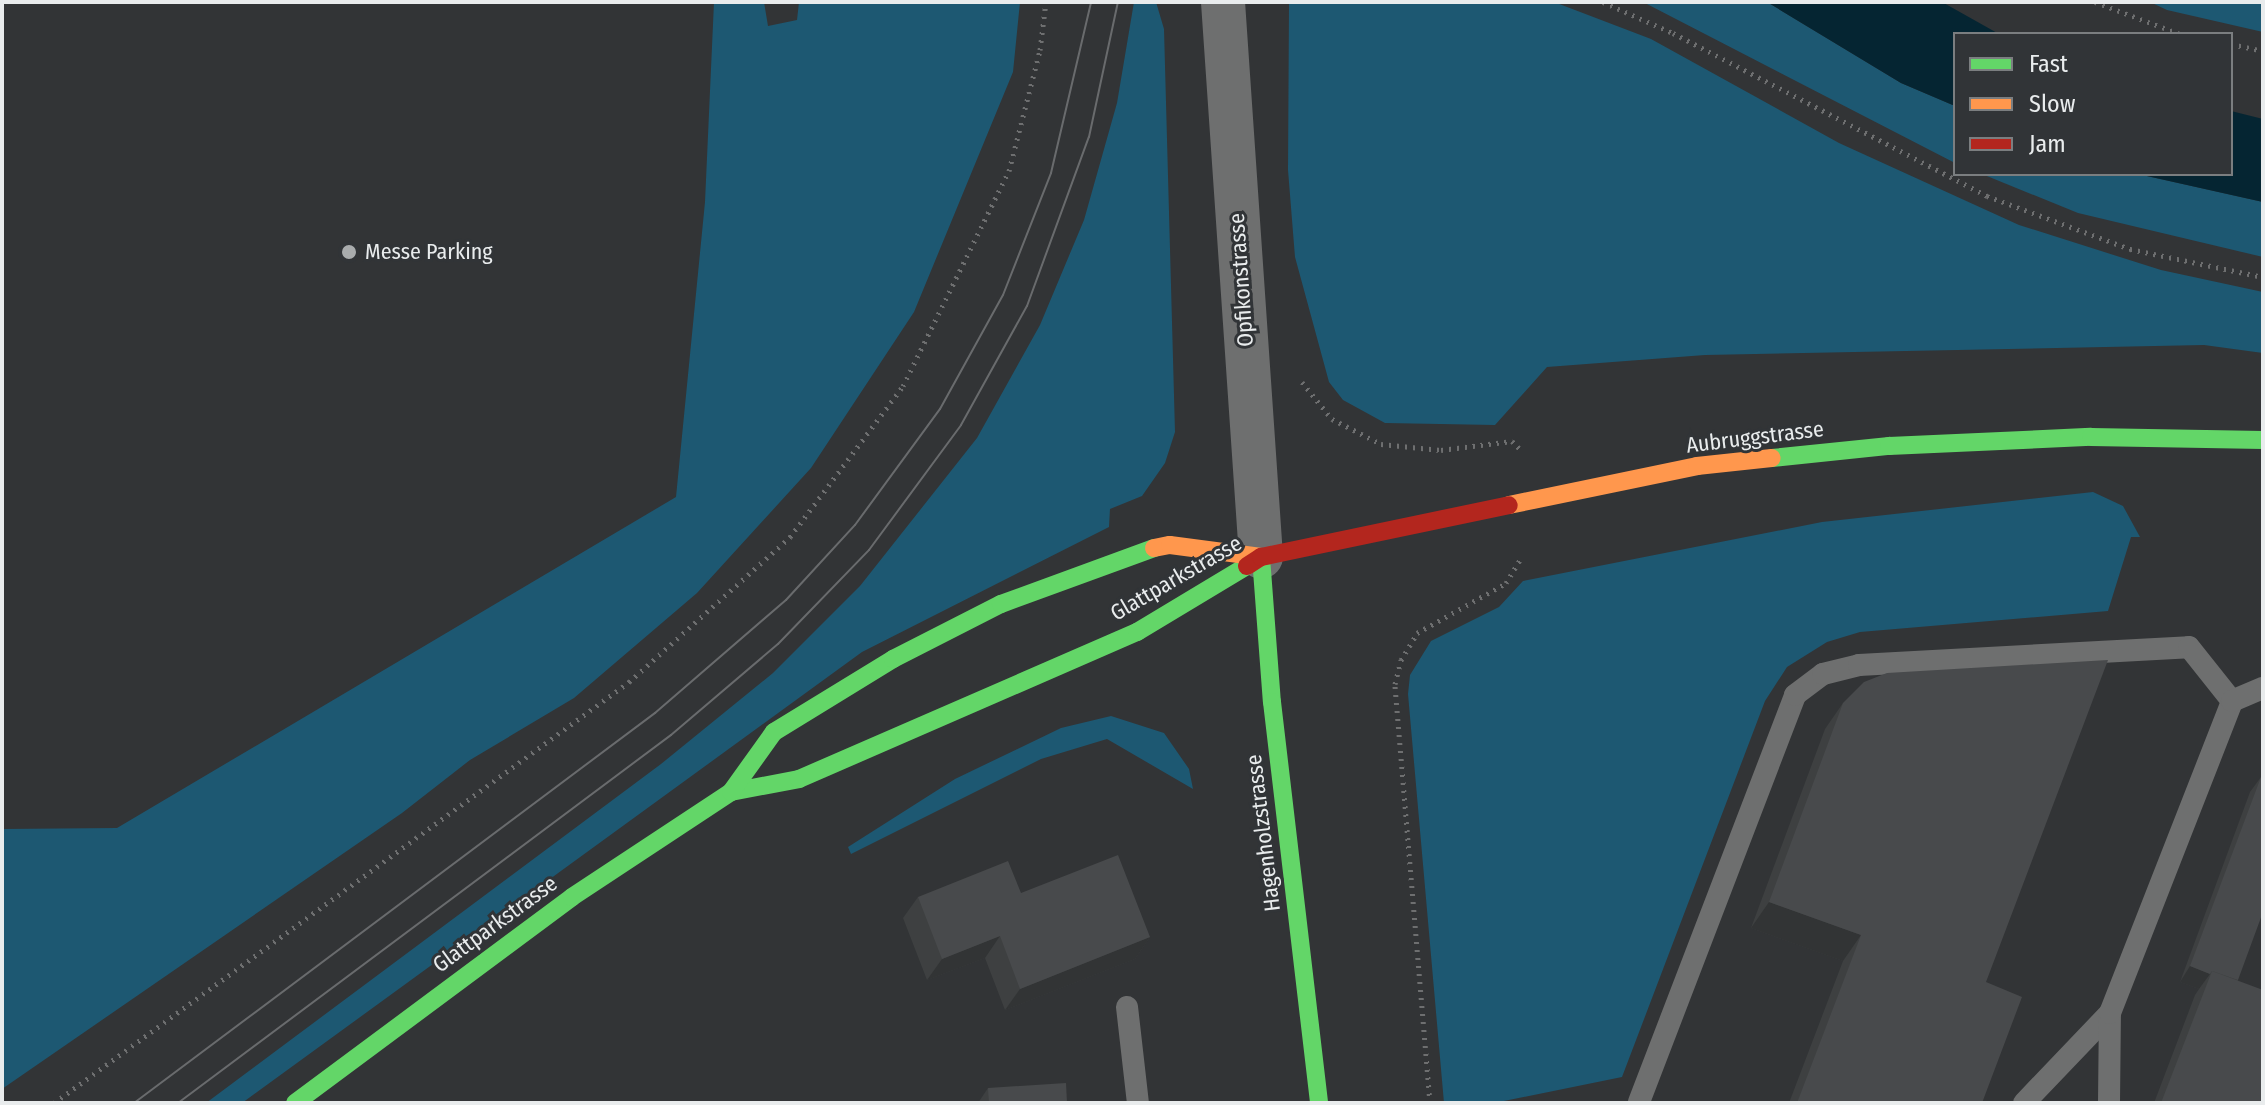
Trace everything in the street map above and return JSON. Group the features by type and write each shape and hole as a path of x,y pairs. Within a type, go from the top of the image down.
{"street":[{"name":"Opfikonstrasse","path":"1223,2 1261,557"},
{"name":"Aubruggstrasse","path":"1261,557 1560,491 1697,466 1889,446 2091,437 2263,440"},
{"name":"Glattparkstrasse","path":"295,1103 572,897 731,792 774,732 893,659 1001,604 1134,552 1170,545 1261,557"},
{"name":"Glattparkstrasse","path":"731,792 799,779 1137,632 1261,557"},
{"name":"Hagenholzstrasse","path":"1261,557 1272,702 1319,1103"}],"lane":[{"path":"1639,1102 1795,695 1823,674 1859,665 2189,647 2232,701"},
{"path":"2109,1103 2110,1013 2232,701 2263,688"},
{"path":"1127,1007 1138,1103"},
{"path":"2024,1103 2110,1013"}],"path":[{"path":"54,1103 629,682 790,537 903,386 1009,171 1040,50 1046,2"},
{"path":"1603,2 1673,33 1987,196 2130,249 2263,277"},
{"path":"2095,2 2175,32"},
{"path":"2233,44 2263,51"},
{"path":"1312,392 1332,419 1359,437 1441,450 1512,441 1560,491 1506,583 1417,633 1401,660 1395,684 1430,1103"}],"shaded area":[{"path":"714,2 764,2 768,26 797,20 799,2 1020,2 1013,72 914,312 811,468 697,593 574,698 470,760 402,813 2,1089 2,829 117,828 676,497 705,202"},
{"path":"1134,2 1156,2 1164,29 1175,432 1165,463 1142,496 1110,509 1109,527 862,652 242,1103 206,1103 661,764 773,673 860,586 977,438 1040,325 1084,220 1117,103"},
{"path":"1289,2 1554,2 1651,39 1839,143 2019,225 2161,270 2263,292 2263,353 2204,345 1705,355 1547,367 1495,425 1385,423 1343,400 1329,382 1295,257 1288,170"},
{"path":"1643,2 1767,2 1901,83 1953,105 1953,162"},
{"path":"1767,2 1942,2 1995,32 1953,32 1953,105 1901,83"},
{"path":"2150,2 2263,2 2263,32 2167,10"},
{"path":"2233,112 2263,119 2263,202 2147,176 2233,176"},
{"path":"1987,176 2147,176 2263,202 2263,257 2078,213"},
{"path":"2093,492 2123,506 2140,537 2131,537 2108,611 1860,632 1827,642 1787,667 1765,701 1622,1077 1494,1103 1444,1103 1408,694 1410,675 1431,641 1499,607 1523,581 1822,522"},
{"path":"1111,716 1164,733 1189,769 1193,789 1107,739 1041,759 851,854 848,847 955,779 1061,728"}],"building":[{"path":"2108,660 1986,982 2022,997 1982,1103 1797,1103 1861,935 1769,902 1843,703 1864,682 1887,673"},
{"path":"2261,777 2263,912 2238,980 2190,966"},
{"path":"1118,855 1150,937 1020,989 1000,936 942,959 918,897 1008,861 1021,893"},
{"path":"2212,971 2263,990 2263,1103 2161,1103"},
{"path":"1066,1083 1067,1103 989,1103 988,1088"}],"tram line":[{"path":"134,1103 655,713 786,600 855,525 940,409 1003,295 1051,173 1091,2"},
{"path":"178,1103 671,735 778,644 869,550 961,425 1027,306 1089,137 1118,2"}],"traffic: fast":[{"path":"1772,458 1889,446 2091,437 2263,440"},
{"path":"295,1103 572,897 731,792 774,732 893,659 1001,604 1154,548"},
{"path":"1261,557 1272,702 1319,1103"},
{"path":"731,792 799,779 1137,632 1247,566"}],"traffic: slow":[{"path":"1509,505 1697,466 1772,458"},
{"path":"1154,548 1170,545 1261,557"}],"traffic: jam":[{"path":"1247,566 1261,557 1509,505"}],"place":[{"name":"Messe Parking","path":"349,252"}]}
